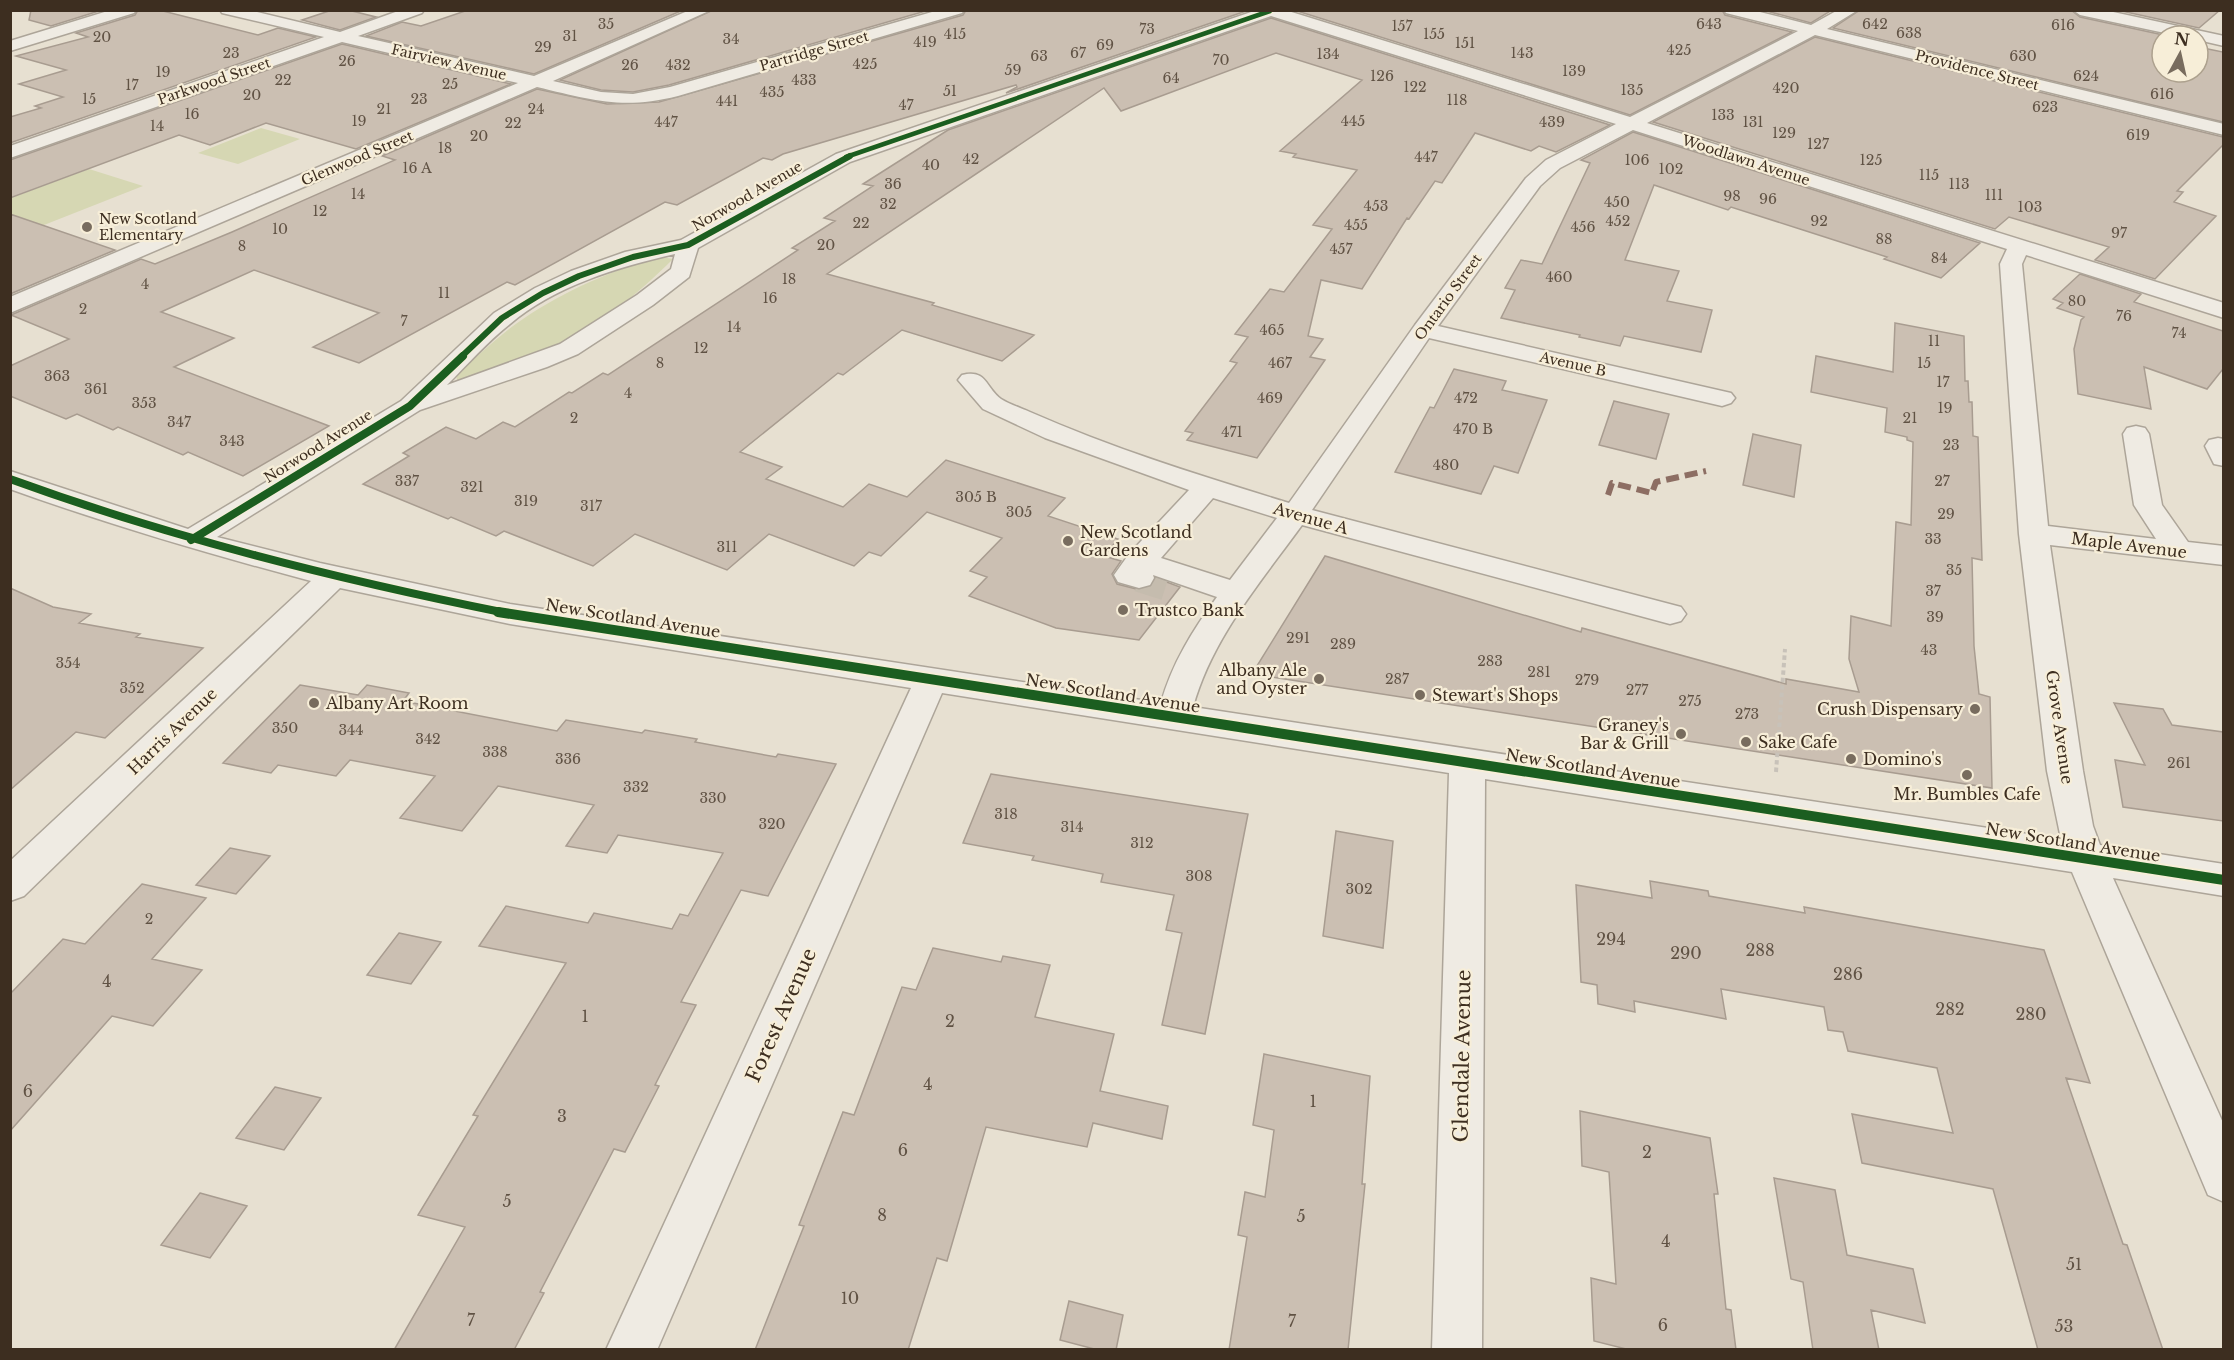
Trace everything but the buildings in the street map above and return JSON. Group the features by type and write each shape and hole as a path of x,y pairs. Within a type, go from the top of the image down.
{"street":[{"path":"10,46 129,10"},
{"name":"Fairview Avenue","path":"227,10 614,99 644,98 672,92"},
{"name":"Parkwood Street","path":"10,152 417,10"},
{"name":"Glenwood Street","path":"10,306 704,10"},
{"path":"914,10 934,17"},
{"name":"Partridge Street","path":"672,92 957,10"},
{"name":"Providence Street","path":"1731,10 2223,130"},
{"name":"Ontario Street","path":"1173,718 1189,669 1208,632 1295,514 1423,330 1533,182 1553,164 1815,31 1851,10"},
{"path":"2080,10 2223,41"},
{"name":"Woodlawn Avenue","path":"1269,11 2223,312"},
{"name":"Norwood Avenue","path":"410,406 501,318 543,293 579,276 633,257 688,245 843,158 1269,11"},
{"name":"Norwood Avenue","path":"191,540 410,406 569,349 645,300 681,272 688,245"},
{"name":"Grove Avenue","path":"2018,248 2011,264 2034,534 2068,790 2086,860 2223,1179"},
{"name":"Avenue B","path":"1423,330 1722,398"},
{"name":"Avenue A","path":"971,380 992,404 1002,409 1054,432 1207,487 1295,514 1670,614"},
{"path":"2136,434 2148,505 2179,551"},
{"name":"New Scotland Avenue","path":"10,479 191,540 333,577 510,614 2223,880"},
{"path":"1207,487 1140,569 1232,600"},
{"name":"Maple Avenue","path":"2034,534 2223,556"},
{"name":"Harris Avenue","path":"10,885 333,577"},
{"path":"1177,590 1232,600"},
{"name":"Forest Avenue","path":"631,1350 931,680"},
{"name":"Glendale Avenue","path":"1456,1350 1467,763"}],"path":[{"path":"1776,772 1785,649"}],"green space":[{"path":"261,128 300,139 238,164 198,153"},
{"path":"89,169 143,186 11,238 11,198"},
{"path":"661,257 673,259 631,298 584,331 520,362 468,381 457,380 456,375 514,325 555,299 625,268"}],"tunnel":[{"path":"1139,578 1177,590"}],"marked path":[{"path":"1608,495 1612,483 1652,493 1656,482 1706,471"}],"cycle path":[{"path":"191,540 410,406 502,318 543,293 579,276 633,257 688,245 843,158 1270,11"},
{"path":"10,479 133,522 257,557 383,588 510,614 2224,880"}],"place":[{"name":"New Scotland Elementary","path":"87,227"},
{"name":"New Scotland Gardens","path":"1068,541"},
{"name":"Trustco Bank","path":"1123,610"},
{"name":"Albany Ale and Oyster","path":"1319,679"},
{"name":"Stewart's Shops","path":"1420,695"},
{"name":"Albany Art Room","path":"314,703"},
{"name":"Crush Dispensary","path":"1975,709"},
{"name":"Graney's Bar & Grill","path":"1681,734"},
{"name":"Sake Cafe","path":"1746,742"},
{"name":"Domino's","path":"1851,759"},
{"name":"Mr. Bumbles Cafe","path":"1967,775"}]}
